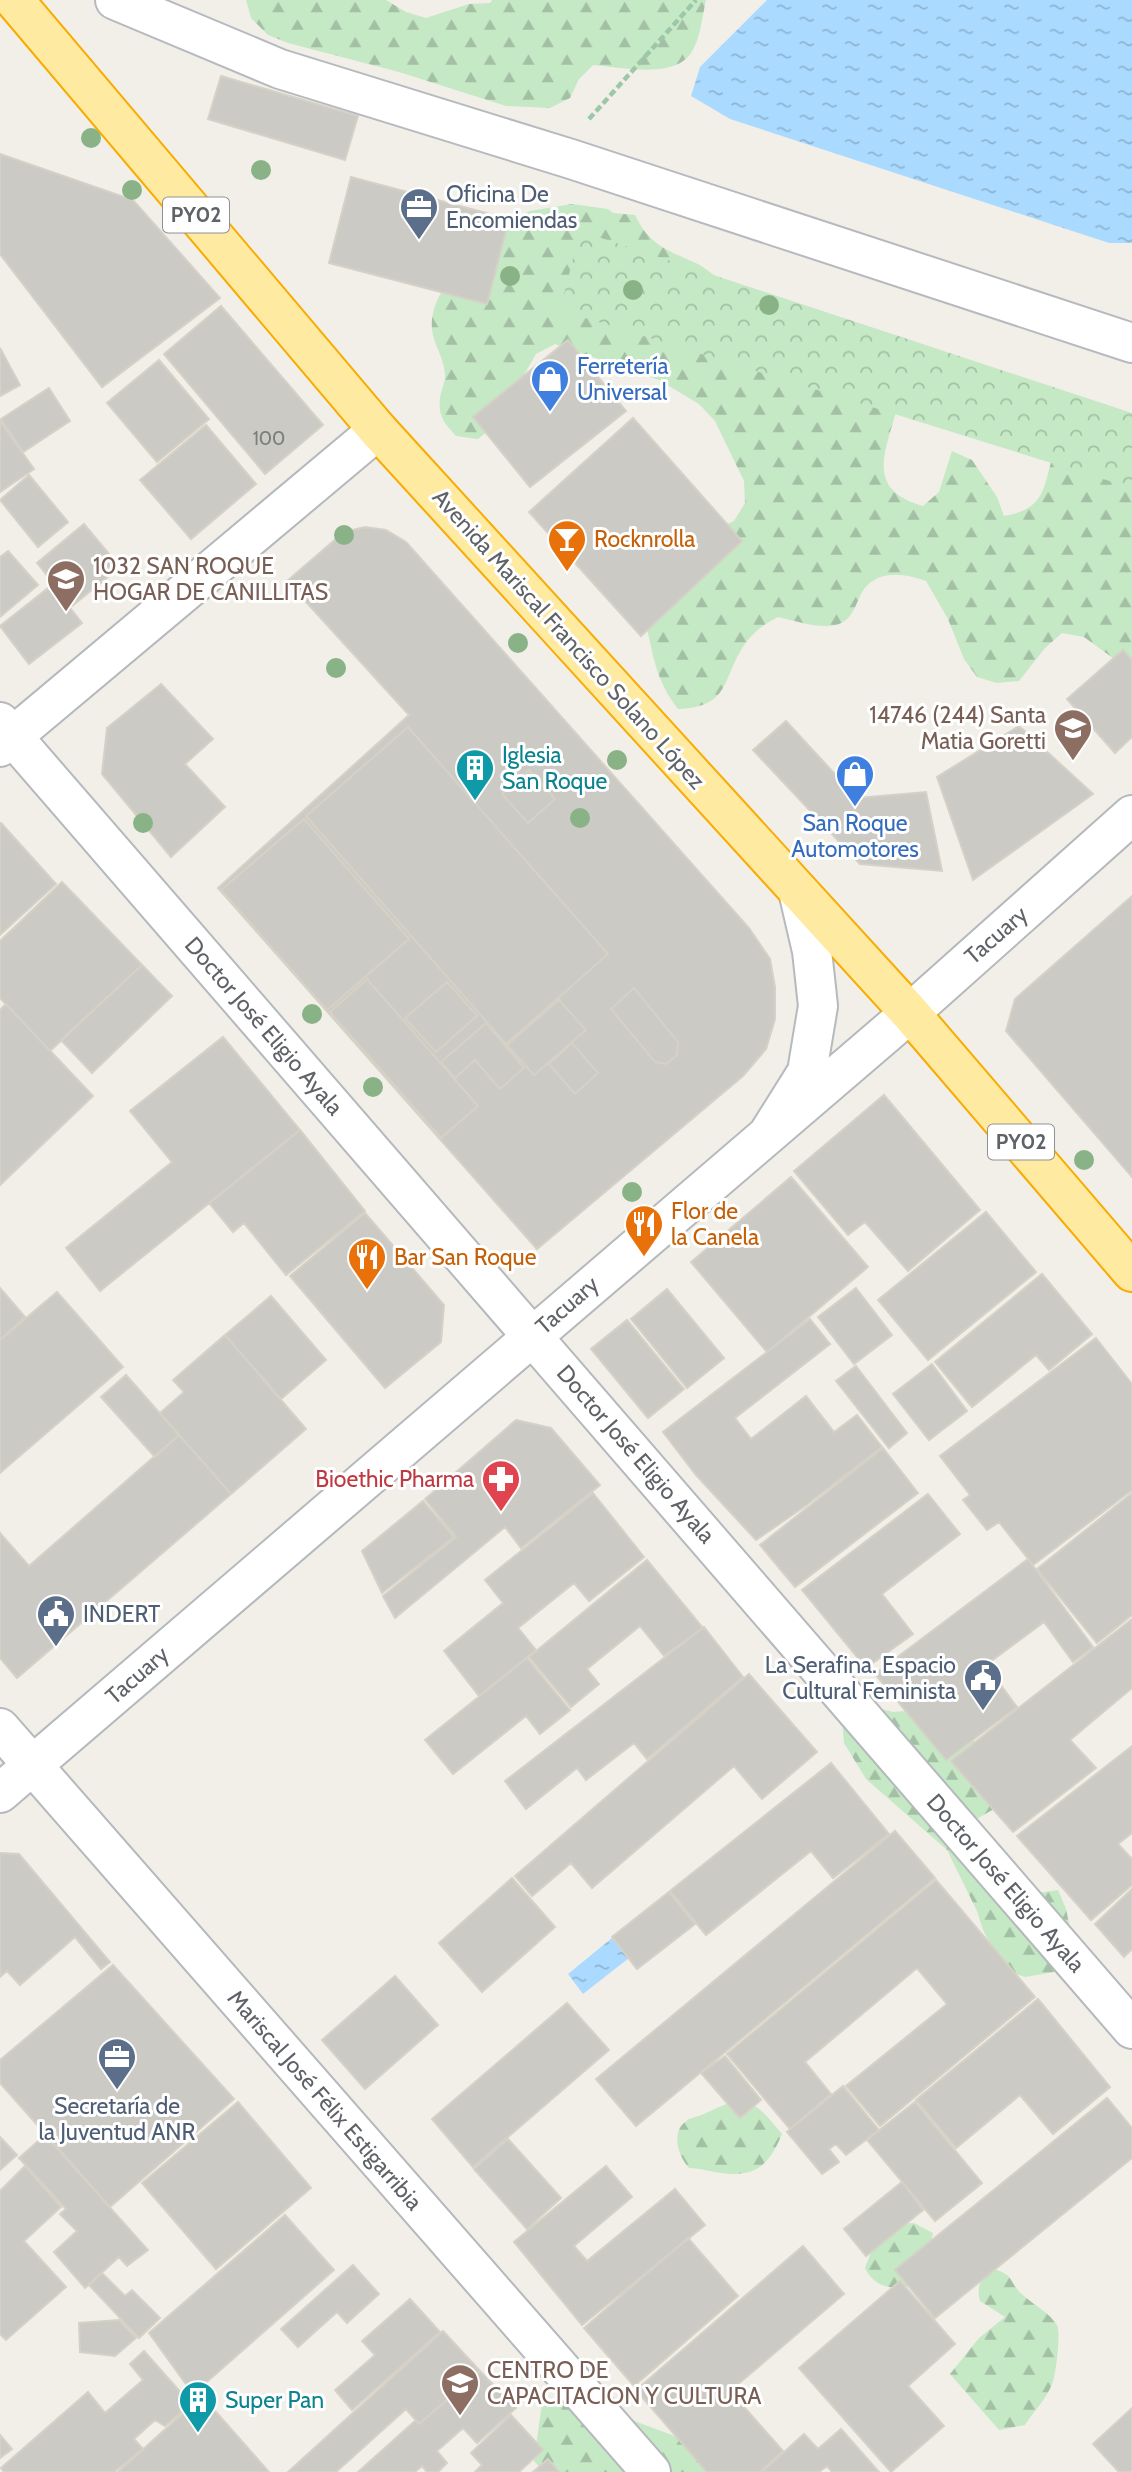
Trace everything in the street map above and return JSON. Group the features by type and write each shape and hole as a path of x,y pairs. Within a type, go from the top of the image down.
{"highway":[{"name":"Avenida Mariscal Francisco Solano López","path":"14,0 378,430 910,1013 1132,1272"}],"street":[{"path":"115,0 280,69 576,143 1132,343"},
{"path":"4,735 378,430"},
{"name":"Doctor José Eligio Ayala","path":"4,735 533,1335 1132,2029"},
{"name":"Tacuary","path":"0,1793 910,1013 1132,815"},
{"path":"770,1131 807,1072 818,1006 813,951 798,891"},
{"name":"Mariscal José Félix Estigarribia","path":"0,1728 651,2472"}],"path":[{"path":"576,143 696,0"}],"green space":[{"path":"246,0 386,0 406,12 426,18 469,4 490,3 492,0 706,0 700,30 688,57 679,63 656,69 593,65 579,79 570,98 550,108 506,106 399,72 288,43 268,35 251,18"},
{"path":"572,204 635,215 647,234 662,247 700,265 897,408 888,439 884,467 892,490 904,499 923,506 939,492 952,451 972,460 997,497 1004,516 1017,513 1035,503 1040,496 1053,455 1132,428 1132,668 1121,664 1084,637 1062,633 1045,648 1019,681 997,683 977,677 964,659 948,619 926,581 893,575 877,578 870,583 850,615 836,625 811,625 778,617 769,622 747,641 717,696 696,707 678,709 660,679 646,624 690,541 734,521 745,503 744,481 715,421 699,404 659,380 555,344 536,354 495,425 478,439 456,436 441,415 440,398 445,379 432,329 433,314 446,285 469,259 506,226 509,219 530,211"},
{"path":"580,231 1132,413 1132,488 560,310"},
{"path":"857,1703 893,1712 916,1710 972,1737 982,1755 994,1809 975,1820 1038,1893 1058,1890 1066,1909 1075,1951 1066,1970 1025,1977 1004,1970 947,1850 866,1779 844,1743 842,1719"},
{"path":"737,2101 757,2107 782,2134 767,2160 753,2171 744,2173 689,2168 681,2156 677,2142 679,2129 689,2119"},
{"path":"914,2223 933,2233 927,2255 915,2276 906,2288 887,2287 877,2282 865,2268 880,2229 890,2224"},
{"path":"993,2269 1009,2277 1019,2292 1050,2317 1057,2325 1058,2336 1055,2372 1047,2394 1025,2425 999,2430 950,2374 979,2338 1005,2317 980,2301 980,2283"},
{"path":"578,2400 672,2435 731,2462 737,2472 544,2472 534,2461 542,2403"}],"water":[{"path":"767,0 1132,0 1132,243 1109,243 730,119 691,96 700,67"},
{"path":"612,1938 629,1958 583,1994 568,1974"}],"building":[{"path":"221,76 358,116 345,160 208,119"},
{"path":"0,154 133,200 220,298 102,387 0,254"},
{"path":"351,177 509,219 487,304 329,263"},
{"path":"221,306 323,425 265,474 164,354"},
{"path":"568,340 626,411 530,487 473,417"},
{"path":"0,348 20,385 0,396"},
{"path":"159,360 209,419 157,462 107,403"},
{"path":"49,388 70,421 23,452 1,419"},
{"path":"633,418 742,541 641,636 529,512"},
{"path":"0,421 34,469 0,492"},
{"path":"206,425 256,484 191,539 140,480"},
{"path":"29,475 68,522 38,547 0,500"},
{"path":"84,524 120,567 72,606 37,563"},
{"name":"Iglesia San Roque","path":"365,527 386,530 406,542 749,928 770,959 775,987 775,1019 766,1049 743,1076 537,1249 218,888 409,715 287,581 344,532"},
{"path":"8,551 38,585 0,617 0,557"},
{"path":"52,585 82,623 29,664 0,626"},
{"path":"1123,650 1132,660 1132,737 1115,753 1067,699"},
{"path":"161,684 213,739 185,764 225,807 171,857 102,774 107,728"},
{"path":"786,721 857,798 926,792 942,871 860,864 753,750"},
{"path":"1019,726 1093,794 973,880 937,777"},
{"path":"408,727 608,954 506,1044 306,816"},
{"path":"529,770 555,799 528,823 502,794"},
{"path":"304,819 409,939 327,1010 221,890"},
{"path":"0,823 56,884 0,935"},
{"path":"62,882 142,965 50,1051 0,998 0,941"},
{"path":"1132,896 1132,1177 1006,1031 1015,999"},
{"path":"142,965 172,996 92,1073 61,1040"},
{"path":"367,979 478,1106 441,1138 330,1012"},
{"path":"447,982 477,1016 436,1052 405,1018"},
{"path":"634,988 678,1042 677,1055 666,1064 655,1062 611,1009"},
{"path":"559,1000 586,1030 534,1075 507,1045"},
{"path":"6,1004 93,1096 0,1185 0,1010"},
{"path":"486,1023 524,1068 500,1089 475,1060 455,1078 441,1062"},
{"path":"223,1037 300,1130 100,1291 66,1248 172,1162 130,1111"},
{"path":"572,1043 598,1073 575,1094 549,1064"},
{"path":"884,1095 980,1210 908,1271 865,1222 848,1235 794,1171"},
{"path":"300,1130 365,1211 286,1275 244,1223 233,1232 209,1203"},
{"path":"791,1177 868,1267 767,1352 691,1262"},
{"path":"986,1212 1036,1272 928,1360 878,1300"},
{"name":"Bar San Roque","path":"365,1213 444,1305 441,1342 385,1388 290,1276"},
{"path":"1042,1274 1092,1334 1049,1370 1036,1355 972,1407 935,1362"},
{"path":"0,1288 25,1317 0,1340"},
{"path":"856,1288 892,1335 854,1364 818,1317"},
{"path":"667,1289 724,1358 687,1388 631,1319"},
{"path":"57,1292 123,1367 0,1473 0,1340"},
{"path":"271,1296 326,1360 281,1399 225,1335"},
{"path":"810,1319 830,1344 735,1418 751,1439 806,1396 834,1432 857,1415 882,1447 756,1540 696,1475 663,1432"},
{"path":"627,1320 684,1389 648,1418 591,1349"},
{"path":"225,1335 306,1429 231,1494 160,1413 184,1392 173,1380"},
{"path":"1096,1338 1132,1384 1132,1490 1033,1565 999,1522 987,1530 963,1500 970,1495 940,1456"},
{"path":"932,1364 967,1411 929,1440 893,1394"},
{"path":"856,1366 907,1433 889,1448 836,1381"},
{"path":"126,1375 179,1435 155,1457 101,1397"},
{"name":"Bioethic Pharma","path":"516,1420 551,1428 600,1485 521,1548 505,1527 395,1618 383,1596 456,1537 425,1499"},
{"path":"179,1435 231,1494 17,1678 0,1658 0,1533 29,1566"},
{"path":"883,1448 918,1493 795,1587 760,1545"},
{"path":"593,1493 644,1557 589,1601 574,1583 518,1628 536,1650 479,1696 444,1651 503,1603 485,1580"},
{"path":"1132,1493 1132,1615 1097,1643 1037,1569"},
{"path":"928,1494 960,1534 882,1594 913,1634 866,1668 802,1590"},
{"path":"423,1501 454,1537 382,1593 362,1551"},
{"path":"1028,1559 1093,1647 1073,1662 1044,1622 986,1665 1017,1707 946,1760 875,1674"},
{"path":"647,1560 703,1628 664,1656 640,1626 587,1669 599,1684 571,1707 529,1657"},
{"path":"1132,1619 1132,1688 1070,1740 1096,1768 1013,1832 951,1761"},
{"path":"704,1627 743,1677 647,1759 634,1743 586,1780 577,1768 526,1809 505,1781"},
{"path":"527,1658 570,1710 540,1734 526,1716 453,1774 425,1740"},
{"path":"749,1674 817,1752 762,1799 734,1766 592,1888 571,1863 532,1896 515,1876"},
{"path":"1132,1746 1132,1833 1118,1844 1132,1859 1132,1885 1091,1920 1017,1836"},
{"path":"831,1763 889,1834 833,1878 811,1851 706,1935 670,1891"},
{"path":"895,1831 935,1878 636,2126 596,2079"},
{"path":"0,1853 19,1854 110,1962 101,1969 75,1937 20,1985 7,1971 0,1977"},
{"path":"512,1878 555,1927 482,1992 439,1943"},
{"path":"936,1880 1035,1997 880,2126 846,2086 947,2004 917,1968 805,2062 831,2094 790,2129 727,2054"},
{"path":"1132,1889 1132,1949 1124,1957 1095,1924"},
{"path":"669,1892 695,1924 637,1969 612,1937"},
{"name":"Secretaría de la Juventud ANR","path":"113,1965 234,2099 110,2207 0,2083 0,2060"},
{"path":"395,1976 438,2025 365,2089 322,2040"},
{"path":"1038,1999 1110,2087 1053,2134 1020,2095 956,2148 916,2100"},
{"path":"567,2003 609,2050 473,2167 432,2119"},
{"path":"725,2056 761,2100 740,2118 701,2073"},
{"path":"843,2086 879,2130 846,2155 836,2144 829,2149 839,2162 822,2174 787,2132"},
{"path":"1107,2098 1132,2128 1132,2158 935,2318 895,2270"},
{"path":"238,2102 311,2188 216,2269 142,2183"},
{"path":"915,2102 982,2183 935,2221 867,2140"},
{"path":"45,2135 148,2250 127,2266 119,2257 85,2288 54,2252 77,2231 60,2214 66,2209 19,2158"},
{"path":"0,2137 17,2155 0,2170"},
{"path":"508,2139 561,2198 527,2229 474,2169"},
{"path":"25,2166 61,2207 24,2241 66,2287 6,2340 0,2334 0,2191"},
{"path":"606,2166 632,2197 574,2246 587,2261 675,2189 705,2225 582,2325 514,2242"},
{"path":"902,2182 923,2210 866,2256 844,2229"},
{"path":"285,2215 334,2270 193,2394 149,2333"},
{"path":"688,2238 738,2296 634,2386 584,2328"},
{"path":"803,2246 844,2294 730,2391 783,2451 760,2472 707,2472 636,2390"},
{"path":"353,2265 379,2294 347,2323 337,2312 298,2347 281,2329"},
{"path":"102,2273 125,2296 132,2290 160,2318 139,2338 89,2285"},
{"path":"900,2281 955,2344 908,2386 944,2426 891,2472 799,2368"},
{"path":"410,2299 440,2332 352,2410 335,2390 375,2355 362,2341"},
{"path":"119,2320 136,2338 115,2356 80,2352 79,2323"},
{"path":"443,2331 480,2371 419,2424 406,2409 336,2472 288,2472"},
{"path":"144,2351 191,2404 165,2426 155,2420 134,2439 143,2449 114,2472 4,2472 1,2468 88,2392 105,2413 143,2380 130,2364"},
{"path":"480,2371 516,2408 477,2443 463,2428 437,2451 447,2463 438,2472 427,2472 422,2466 415,2472 358,2472 416,2420 419,2424"},
{"name":"Super Pan","path":"202,2396 269,2472 118,2472"},
{"path":"1132,2408 1132,2472 1119,2472 1093,2444"},
{"path":"511,2415 543,2450 519,2472 475,2472 482,2465 471,2453"},
{"path":"841,2429 879,2472 832,2472 827,2466 819,2472 762,2472 804,2434 818,2449"},
{"path":"0,2435 12,2449 0,2458"},
{"path":"548,2459 559,2472 533,2472"}],"place":[{"name":"Oficina De Encomiendas","path":"419,241"},
{"name":"Ferretería Universal","path":"550,413"},
{"name":"Rocknrolla","path":"567,573"},
{"name":"1032 SAN ROQUE HOGAR DE CANILLITAS","path":"66,613"},
{"name":"14746 (244) Santa Matia Goretti","path":"1073,762"},
{"name":"Iglesia San Roque","path":"475,802"},
{"name":"San Roque Automotores","path":"855,808"},
{"name":"Flor de la Canela","path":"644,1258"},
{"name":"Bar San Roque","path":"367,1291"},
{"name":"Bioethic Pharma","path":"501,1513"},
{"name":"INDERT","path":"56,1648"},
{"name":"La Serafina. Espacio Cultural Feminista","path":"983,1712"},
{"name":"Secretaría de la Juventud ANR","path":"117,2091"},
{"name":"CENTRO DE CAPACITACION Y CULTURA","path":"460,2417"},
{"name":"Super Pan","path":"198,2434"}]}
